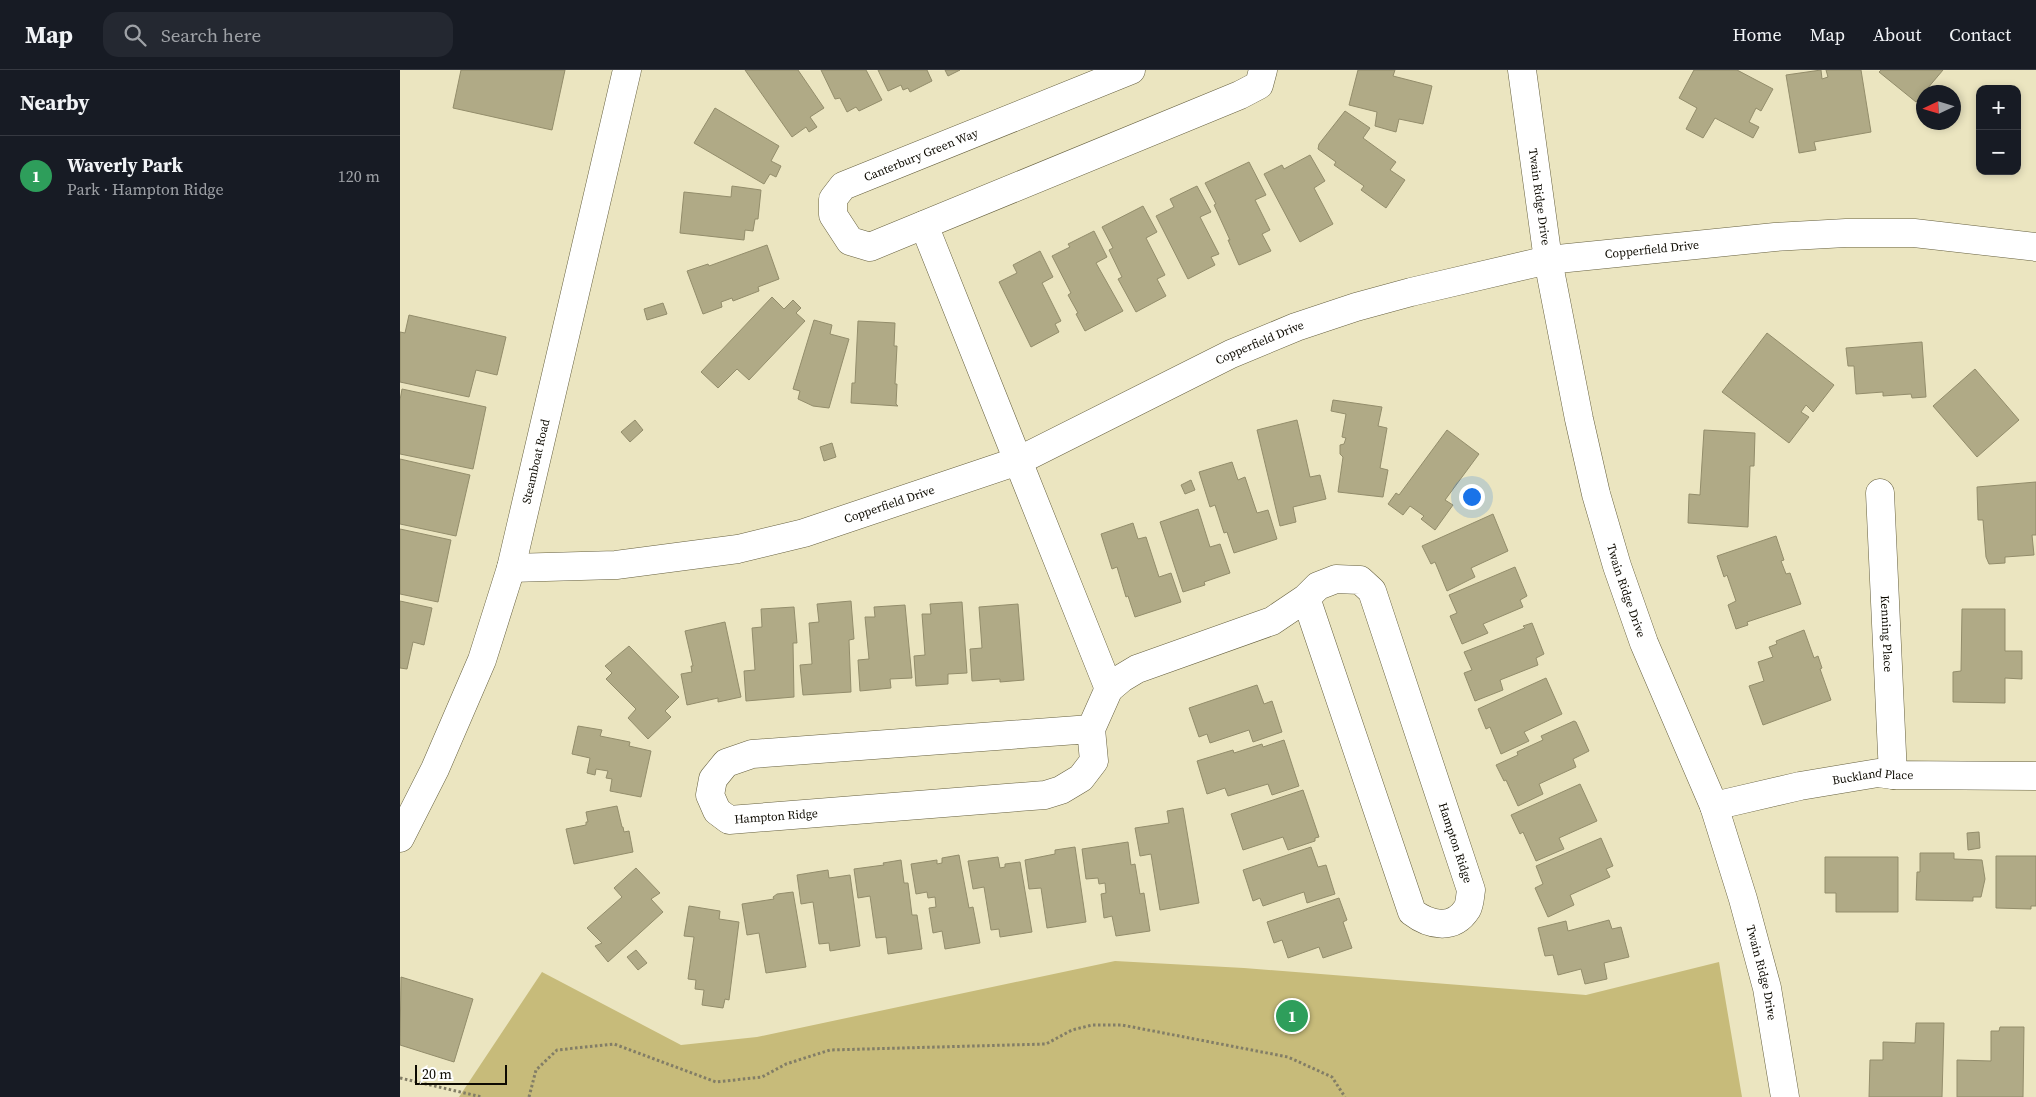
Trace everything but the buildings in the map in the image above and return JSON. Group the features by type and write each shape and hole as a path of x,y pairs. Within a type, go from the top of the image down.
{"street":[{"name":"Steamboat Road","path":"400,838 435,769 482,660 512,568 627,70"},
{"name":"Canterbury Green Way","path":"1131,70 843,186 833,199 833,216 850,241 870,247 1240,96 1259,85 1263,70"},
{"name":"Twain Ridge Drive","path":"1522,70 1548,260 1578,419 1596,494 1644,644 1714,806 1767,988 1784,1097"},
{"path":"924,225 1109,688"},
{"name":"Copperfield Drive","path":"512,568 616,566 738,549 804,533 1018,461 1231,354 1296,327 1356,307 1411,292 1548,260 1775,237 1846,233 1914,233 2036,247"},
{"name":"Kenning Place","path":"1880,493 1894,775"},
{"name":"Hampton Ridge","path":"1091,729 752,754 726,763 713,779 710,794 717,812 729,820 1045,795 1061,790 1081,778 1094,761 1091,729 1109,688 1122,678 1137,669 1272,621 1306,598 1318,586 1336,579 1360,580 1372,591 1471,890 1468,908 1458,920 1441,924 1423,920 1412,912 1306,598"},
{"name":"Buckland Place","path":"1714,806 1800,786 1878,773 1894,775 2036,776"}],"path":[{"path":"529,1097 536,1070 558,1050 614,1044 716,1082 762,1077 786,1064 830,1050 1046,1044 1072,1030 1092,1025 1122,1024 1288,1058 1332,1077 1346,1097"},
{"path":"400,1078 482,1097"}],"shaded area":[{"path":"1115,961 1244,968 1586,995 1719,962 1742,1097 459,1097 542,972 681,1045 757,1037"}],"place":[{"name":"Waverly Park","path":"1292,1016"}]}
